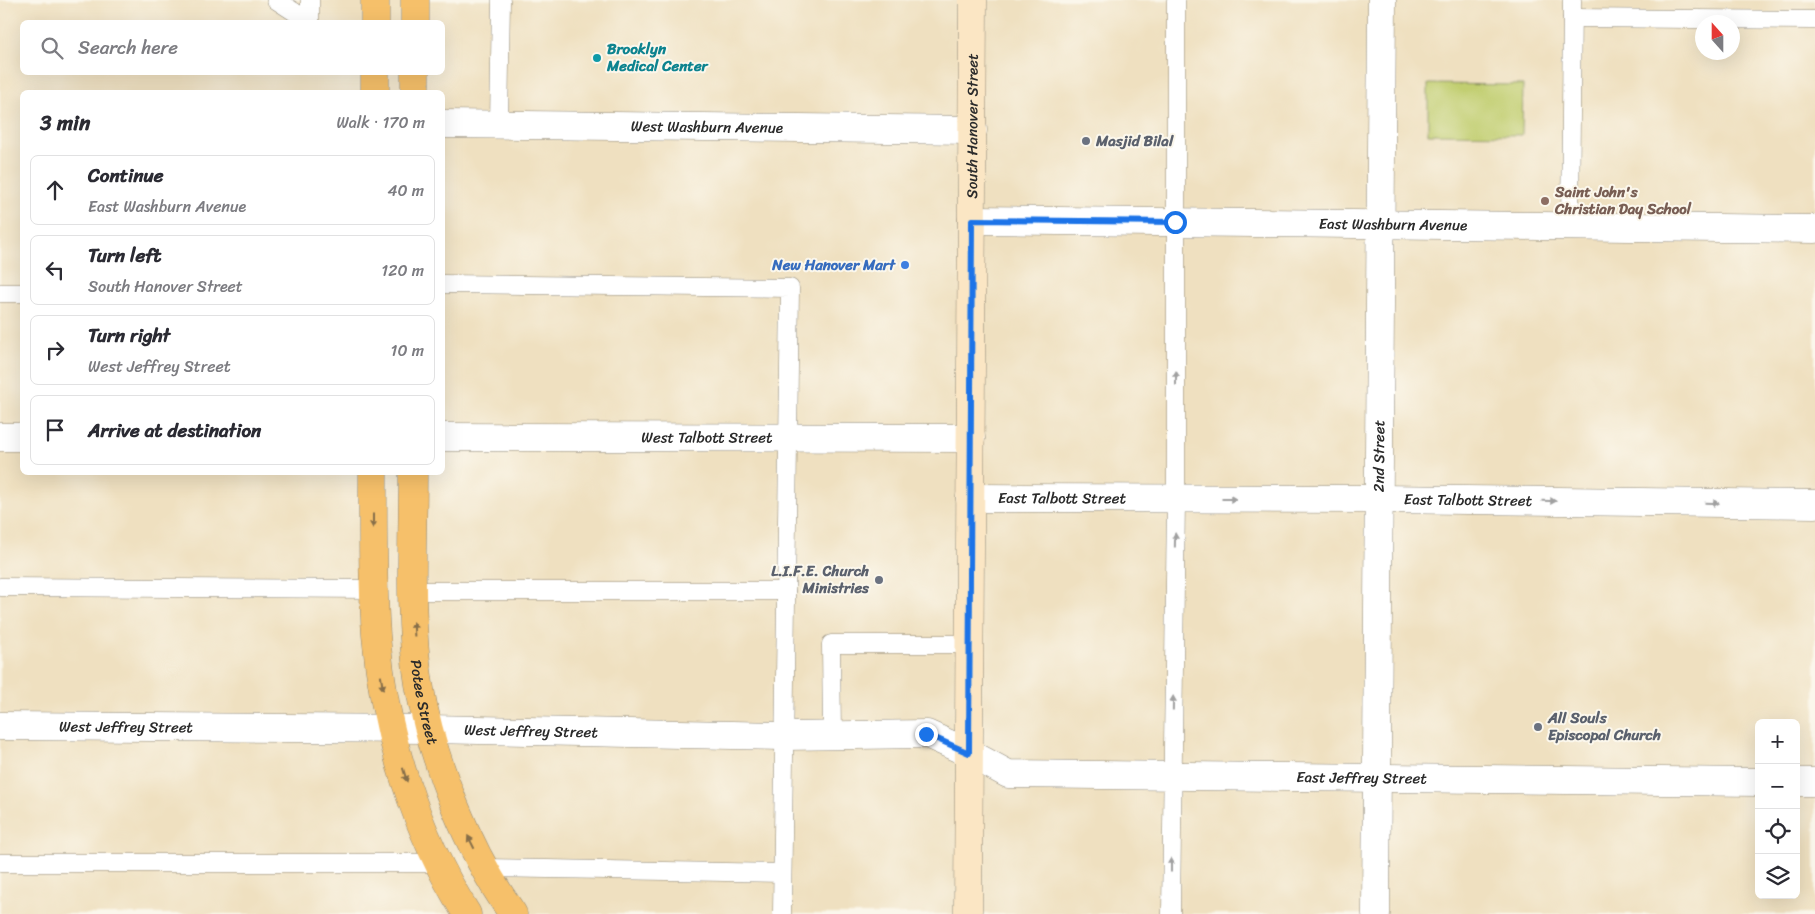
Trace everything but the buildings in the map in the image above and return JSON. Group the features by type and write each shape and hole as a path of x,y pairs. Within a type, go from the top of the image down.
{"main road":[{"path":"375,0 375,20"},
{"path":"415,0 415,20"},
{"name":"South Hanover Street","path":"968,914 973,0"},
{"path":"375,75 375,90"},
{"path":"415,75 415,90"},
{"path":"373,475 373,589 379,664 390,729 431,847 467,914"},
{"name":"Potee Street","path":"413,475 414,636 419,684 429,729 468,838 501,897 513,914"}],"street":[{"name":"2nd Street","path":"1376,914 1382,0"},
{"name":"West Washburn Avenue","path":"445,124 973,130"},
{"name":"East Washburn Avenue","path":"972,220 1815,229"},
{"path":"0,437 20,437"},
{"name":"West Talbott Street","path":"445,438 971,438"},
{"name":"East Talbott Street","path":"970,498 1378,499 1815,504"},
{"name":"West Jeffrey Street","path":"0,726 429,729 784,736 926,734 969,753"},
{"name":"East Jeffrey Street","path":"969,753 1008,774 1755,782"},
{"path":"1800,782 1815,782"}],"lane":[{"path":"276,0 307,20"},
{"path":"310,0 310,20"},
{"path":"499,124 501,0"},
{"path":"1171,914 1176,499 1176,0"},
{"path":"1570,227 1572,0"},
{"path":"1572,18 1815,20"},
{"path":"445,284 790,288 782,914"},
{"path":"0,293 20,293"},
{"path":"0,587 373,589"},
{"path":"413,591 786,591"},
{"path":"832,735 831,644 970,644"},
{"path":"0,863 440,863"},
{"path":"485,868 782,873"}],"green space":[{"path":"1428,84 1523,85 1522,135 1428,134"}],"place":[{"name":"Brooklyn Medical Center","path":"597,58"},
{"name":"Masjid Bilal","path":"1086,141"},
{"name":"Saint John's Christian Day School","path":"1545,201"},
{"name":"New Hanover Mart","path":"905,265"},
{"name":"L.I.F.E. Church Ministries","path":"879,580"},
{"name":"All Souls Episcopal Church","path":"1538,727"}],"route":[{"path":"926,734 969,753 972,220 1175,222"}]}
